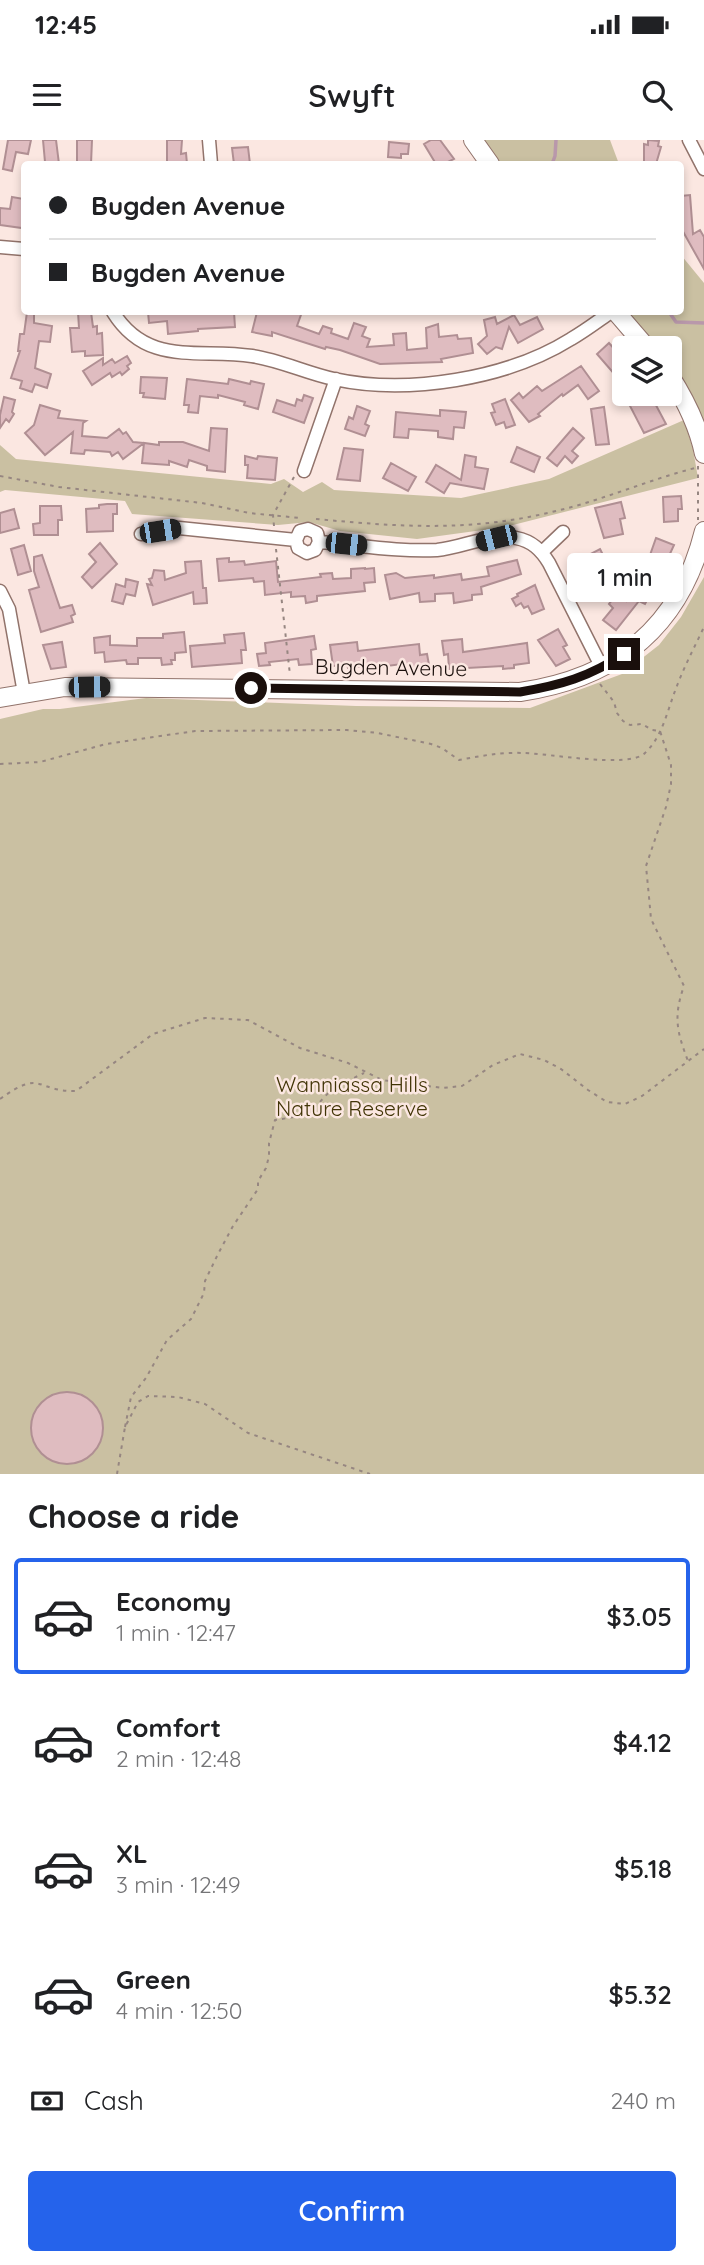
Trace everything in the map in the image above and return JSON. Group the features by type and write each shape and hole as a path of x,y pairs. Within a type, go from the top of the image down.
{"street":[{"path":"209,140 211,161"},
{"path":"473,140 488,161"},
{"path":"689,140 704,169"},
{"path":"0,247 21,249"},
{"path":"115,315 129,332 160,350 255,356 336,379 374,384 413,384 488,373 556,348 609,315"},
{"path":"616,315 636,336"},
{"path":"303,471 336,379"},
{"path":"682,394 701,448"},
{"name":"Bugden Avenue","path":"0,698 65,687 520,692 600,675 639,643 668,610 693,567 701,525"},
{"path":"141,534 179,528 296,540 298,548 306,553 315,550 319,542 439,550 509,537 527,541 542,552 600,675"},
{"path":"542,552 563,532"},
{"path":"0,591 9,609 23,693"}],"path":[{"path":"310,519 427,528 488,524 557,511 695,468 701,448"},
{"path":"701,448 701,525"},
{"path":"273,515 292,478 303,471"},
{"path":"0,476 59,487 202,503 236,511 300,518"},
{"path":"277,551 291,682"},
{"path":"0,764 40,762 106,744 176,732 302,730 378,733 431,744 442,748 458,760 527,752 613,760 640,757 660,731 684,668 704,627"},
{"path":"600,675 603,690 614,702 617,713 624,721 630,725 642,724 660,731"},
{"path":"660,731 671,765 671,784 646,866 651,919 684,986 676,1023 688,1062"},
{"path":"0,1099 18,1086 32,1081 64,1091 76,1091 153,1034 205,1018 248,1020 300,1048 348,1063 382,1080 443,1088 462,1086 493,1065 520,1054 544,1060 561,1069 607,1101 625,1104 642,1096 704,1049"},
{"path":"117,1474 131,1397 146,1378 167,1340 191,1320 218,1254 258,1189 258,1181 269,1156 269,1143 275,1121 294,1117 317,1105 333,1088 366,1072"},
{"path":"125,1426 138,1402 148,1396 178,1397 205,1404 248,1433 370,1474"}],"green space":[{"path":"483,140 610,140 618,161 497,161"},
{"path":"684,259 704,283 704,422 682,380 682,336 646,336 628,315 684,315"},
{"path":"684,420 698,478 505,527 417,539 340,531 309,522 278,525 132,514 125,501 5,490 0,492 0,445 16,459 271,484 284,479 303,492 322,482 334,490 461,498 549,479"},
{"name":"Wanniassa Hills Nature Reserve","path":"704,577 704,1474 0,1474 0,719 43,709 146,698 356,706 530,708 622,674 659,645 681,617"}],"building":[{"path":"8,140 31,140 28,154 16,152 12,171 3,169"},
{"path":"43,140 56,140 59,161 45,161"},
{"path":"77,140 92,140 91,161 77,161"},
{"path":"167,140 182,140 181,154 186,153 187,161 167,161"},
{"path":"431,140 440,140 454,159 434,161 424,144"},
{"path":"648,140 659,141 658,146 661,147 657,161 644,161 644,144 648,145"},
{"path":"389,142 409,144 408,154 401,154 401,158 388,157"},
{"path":"248,147 250,161 234,161 232,148"},
{"path":"690,195 693,234 700,230 704,237 704,269 684,233 684,196"},
{"path":"12,197 21,198 21,228 0,225 0,208 10,209"},
{"path":"27,315 34,315 34,323 52,326 50,342 39,341 35,368 51,374 47,388 35,384 32,392 20,388 22,381 11,378 20,351 20,334 24,334"},
{"path":"78,315 91,315 93,327 97,326 97,334 102,333 103,355 85,356 85,351 72,352 70,328 79,328"},
{"path":"148,315 234,315 235,327 168,334 167,321 149,323"},
{"path":"256,315 301,315 297,326 319,334 323,326 332,329 331,333 348,339 354,323 366,327 362,336 370,339 367,347 394,345 393,334 406,333 407,350 427,348 426,328 438,324 439,337 457,335 458,339 471,338 473,353 441,359 442,362 380,364 272,332 272,336 252,332"},
{"path":"514,315 520,325 537,317 543,329 518,343 509,327 502,349 496,347 487,354 478,344 487,336 484,320 495,317 497,324"},
{"path":"609,343 612,346 612,371 597,354"},
{"path":"127,356 131,363 122,375 120,372 112,377 110,373 92,385 83,371 103,358 103,365 112,359 115,363"},
{"path":"581,366 599,391 588,399 578,385 563,396 562,394 538,414 540,416 529,422 511,400 519,393 523,398 537,386 542,391"},
{"path":"141,377 167,378 165,399 143,397 144,393 140,393"},
{"path":"187,379 228,384 229,379 264,384 258,409 244,405 245,402 218,395 218,398 200,396 198,413 188,412 189,405 184,405"},
{"path":"304,395 313,398 304,423 273,412 277,400 295,406 297,399 302,401"},
{"path":"4,397 15,400 12,412 14,414 9,422 6,419 0,428 0,415"},
{"path":"505,399 515,425 506,428 504,422 496,425 491,413 495,412 492,404"},
{"path":"40,405 60,411 58,418 86,421 83,423 82,436 107,438 119,429 123,434 126,432 133,442 144,443 123,459 118,452 112,456 110,452 85,450 84,454 71,453 73,432 45,455 25,433 34,425"},
{"path":"357,406 370,411 365,424 369,426 365,436 345,429 349,417 353,419"},
{"path":"630,406 656,406 666,424 644,433"},
{"path":"604,407 609,444 596,445 591,409"},
{"path":"440,410 466,412 464,428 454,427 453,439 438,437 438,431 409,429 408,438 394,437 396,412 440,416"},
{"path":"211,428 227,429 225,472 207,470 207,466 189,460 187,467 169,461 169,465 142,463 144,443 159,445 159,442 183,442 209,451"},
{"path":"573,428 584,438 572,451 578,456 572,463 565,456 557,466 547,458"},
{"path":"517,447 540,457 534,472 511,462"},
{"path":"344,448 363,450 360,481 337,479"},
{"path":"465,455 476,457 475,467 488,469 484,489 450,483 444,493 426,482 436,465 461,480"},
{"path":"245,456 257,459 258,456 277,458 275,480 247,478 248,465 245,465"},
{"path":"391,463 416,477 408,491 383,478"},
{"path":"681,496 682,509 678,509 678,521 664,522 663,497"},
{"path":"621,502 625,518 620,519 623,534 604,538 595,508"},
{"path":"117,504 117,514 113,514 113,531 87,532 86,509"},
{"path":"40,506 61,506 62,520 58,520 58,535 34,535 33,524 40,523"},
{"path":"14,509 19,528 0,533 0,513"},
{"path":"656,538 674,545 645,604 639,601 616,630 603,620 613,608 609,604 617,594 626,601 641,571 644,572"},
{"path":"100,543 117,564 92,588 82,577 96,562 89,554"},
{"path":"24,545 31,571 18,575 11,549"},
{"path":"600,549 607,563 590,572 597,587 586,592 574,568 581,565 579,560"},
{"path":"42,555 60,608 72,605 75,614 71,616 73,622 41,632 29,590 39,587 34,571 34,557"},
{"path":"229,558 229,562 244,561 245,565 276,561 278,582 321,577 320,574 332,573 333,579 351,578 351,569 374,568 375,582 364,583 365,591 317,596 317,601 306,603 305,596 291,597 291,592 265,595 264,581 254,582 253,578 219,581 217,559"},
{"path":"517,560 521,574 481,587 482,594 472,595 472,600 454,603 453,593 435,594 435,601 420,602 419,593 390,599 385,575 396,573 405,578 434,575 434,578 461,574 462,580 489,576 487,567"},
{"path":"201,561 207,603 194,604 193,592 153,605 147,584 152,585 149,579 152,578 154,570 164,571 165,580 186,573 185,562"},
{"path":"126,579 138,582 135,596 126,594 123,604 112,601 116,584 125,587"},
{"path":"535,585 544,609 532,614 528,606 524,608 521,603 516,606 512,599"},
{"path":"558,629 567,645 563,647 570,659 556,666 538,640"},
{"path":"184,632 186,652 175,653 172,664 162,665 161,658 138,658 138,664 127,664 126,660 105,662 104,652 95,653 94,638 110,636 110,645 137,646 137,638 163,638 163,634"},
{"path":"244,633 246,650 241,650 242,663 192,667 190,646 225,643 224,635"},
{"path":"314,636 316,649 311,650 312,664 299,665 298,659 269,662 270,665 259,666 257,654 266,653 265,643"},
{"path":"462,639 463,652 527,643 529,663 503,669 503,666 449,669 448,654 444,655 442,641"},
{"path":"62,642 66,667 51,669 43,645"},
{"path":"357,642 358,651 419,644 420,655 427,654 429,665 403,669 402,664 370,668 370,665 348,668 347,664 333,666 330,645"},
{"path":"67,1392 87,1398 97,1408 103,1428 97,1448 87,1458 67,1464 47,1458 37,1448 31,1428 37,1408 47,1398"}],"waterway":[{"path":"553,161 556,140"},
{"path":"671,315 676,322 704,323"}],"route":[{"path":"251,688 520,692 549,688 578,679 594,673 624,654"}]}
